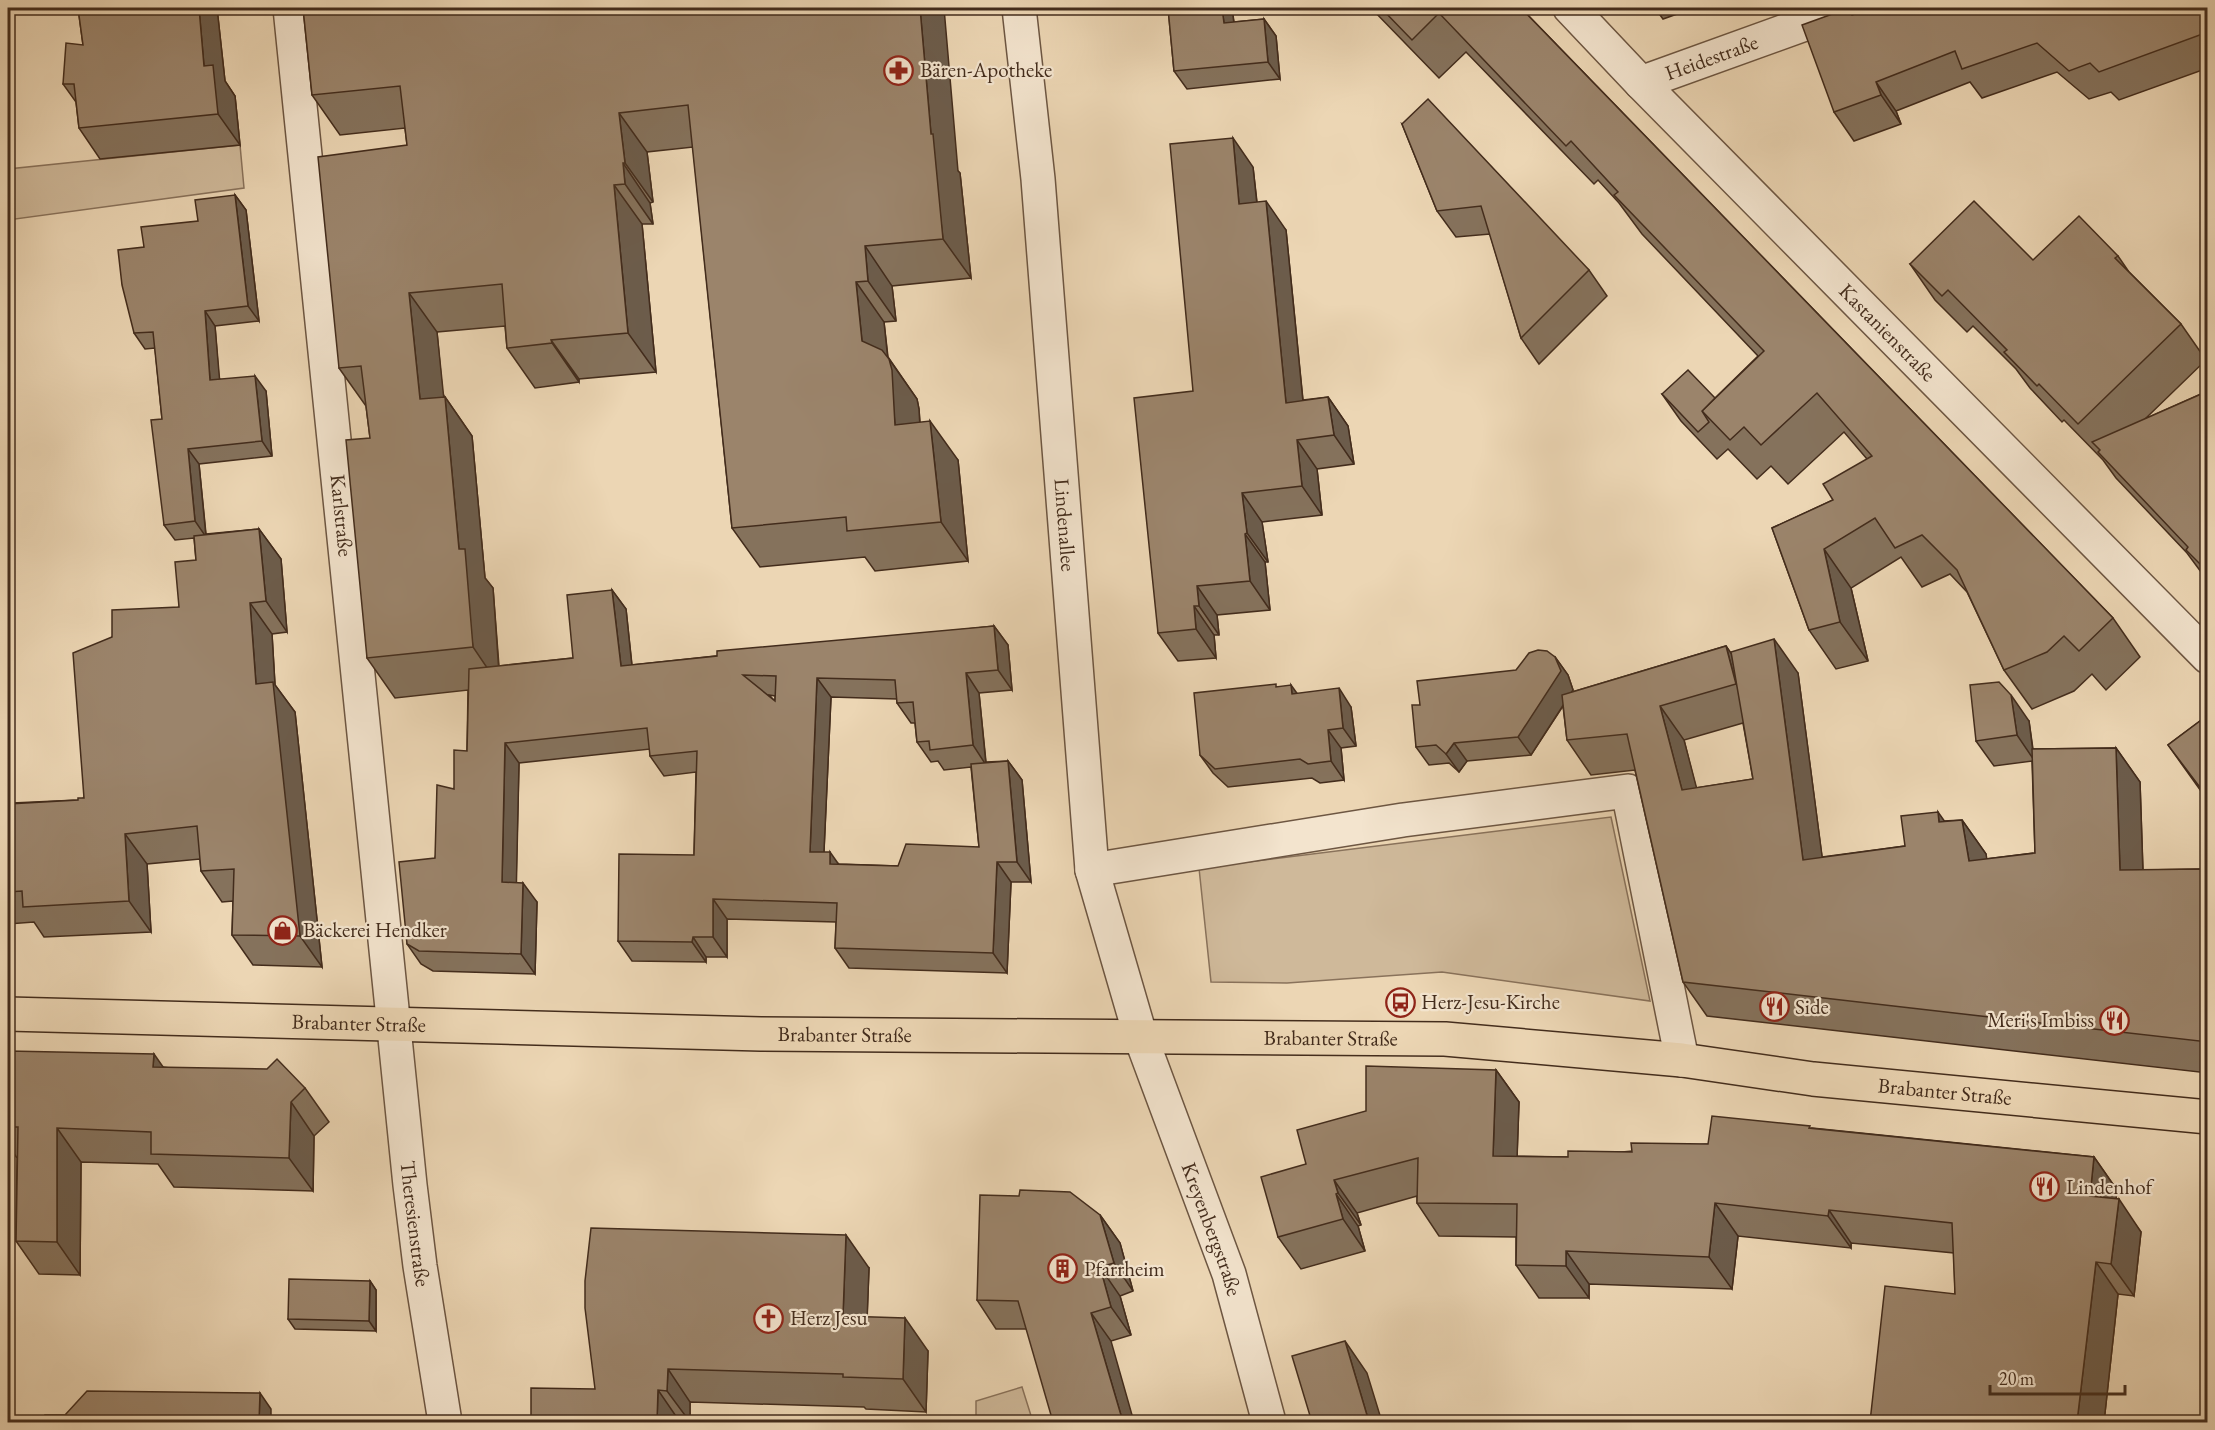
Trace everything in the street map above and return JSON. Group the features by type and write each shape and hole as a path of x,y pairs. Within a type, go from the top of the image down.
{"main road":[{"name":"Brabanter Straße","path":"8,1014 762,1034 1445,1039 1682,1060 1813,1079 2208,1117"}],"street":[{"name":"Karlstraße","path":"290,8 394,1024"},
{"name":"Lindenallee","path":"1019,8 1038,179 1092,870 1141,1038"},
{"name":"Kastanienstraße","path":"1570,8 1641,83 2208,657"},
{"name":"Heidestraße","path":"1641,83 1849,8"},
{"path":"1092,870 1403,820 1628,791 1682,1060"},
{"name":"Theresienstraße","path":"394,1024 418,1255 445,1422"},
{"name":"Kreyenbergstraße","path":"1141,1038 1229,1274 1269,1422"}],"shaded area":[{"path":"240,145 244,188 8,220 8,169"},
{"path":"1611,817 1650,1001 1442,972 1287,983 1211,982 1199,868"},
{"path":"1022,1387 1033,1422 976,1422 976,1401"}],"building":[{"path":"78,8 199,8 204,66 213,65 218,114 79,128 74,84 63,84 66,43 83,45"},
{"path":"303,8 920,8 943,239 865,246 868,281 856,282 862,341 882,350 889,359 892,370 895,425 930,421 941,522 847,531 846,517 732,528 688,105 619,113 625,184 614,185 628,333 551,340 552,343 507,348 502,284 409,293 420,399 445,397 459,549 465,549 473,647 367,658 346,440 370,438 361,366 339,368 318,157 407,145 400,86 312,95"},
{"path":"1168,8 1222,8 1224,23 1264,19 1268,62 1174,71"},
{"path":"1381,8 1521,8 2113,618 2079,651 2064,636 2047,652 2004,670 1957,570 1922,535 1895,548 1875,518 1824,549 1840,622 1809,630 1772,528 1833,500 1823,484 1872,456 1817,393 1761,445 1744,427 1730,440 1702,411 1764,351 1614,195 1618,192 1571,141 1566,146 1439,13 1412,40"},
{"path":"1849,8 1852,15 1872,8 2208,8 2208,32 2099,72 2090,63 2069,71 2037,43 1962,69 1955,51 1876,82 1881,95 1834,112 1802,25"},
{"path":"1428,99 1589,270 1521,338 1481,206 1437,211 1402,124"},
{"path":"1233,138 1239,204 1266,201 1286,403 1328,397 1334,435 1297,440 1302,486 1242,493 1250,581 1197,586 1199,606 1194,606 1196,629 1158,633 1134,398 1193,391 1170,144"},
{"path":"235,195 248,306 205,311 210,380 255,376 262,441 188,449 195,521 164,525 151,420 162,419 153,332 134,333 122,285 118,250 144,247 141,227 198,221 195,200"},
{"path":"1974,201 2033,260 2079,216 2118,256 2115,258 2181,324 2078,424 2004,352 2007,350 1948,290 1942,296 1910,264"},
{"path":"1688,370 1715,398 1702,411 1709,422 1698,432 1662,394"},
{"path":"2208,391 2208,572 2186,550 2188,547 2098,452 2100,450 2092,442"},
{"path":"259,529 266,601 250,603 256,684 273,682 300,936 232,935 234,869 201,871 197,826 125,834 129,901 23,907 22,891 8,892 8,804 84,798 73,653 112,637 112,610 179,607 175,562 196,560 194,536"},
{"path":"612,590 621,666 717,656 717,651 994,626 998,670 966,673 973,745 930,750 929,741 917,742 913,702 897,703 895,680 817,678 810,852 830,852 830,864 898,866 906,844 979,847 971,764 1008,761 1017,862 997,862 993,953 835,948 837,903 713,899 713,937 693,937 692,942 618,941 619,854 694,855 697,751 650,756 647,728 505,743 502,882 523,883 521,954 419,951 407,944 399,862 435,858 437,785 454,789 454,750 467,751 469,669 573,658 567,595","holes":["743,675 776,676 775,701"]},
{"path":"1774,639 1803,860 1905,846 1901,816 1938,812 1939,822 1962,820 1969,861 2035,853 2032,749 2116,748 2120,870 2201,869 2208,975 2208,1042 1683,982 1627,734 1567,740 1562,695 1726,646 1736,684 1660,706 1682,790 1753,779 1731,652"},
{"path":"1538,650 1547,651 1555,657 1561,671 1518,737 1454,743 1446,754 1436,745 1416,747 1412,705 1420,705 1417,681 1516,670 1529,653"},
{"path":"1999,682 2011,695 2017,735 1976,741 1970,685"},
{"path":"1276,684 1276,687 1291,685 1292,694 1339,688 1343,728 1328,730 1331,761 1308,764 1300,759 1215,769 1200,755 1194,693"},
{"path":"2208,715 2208,798 2168,745"},
{"path":"8,1051 154,1054 153,1067 267,1069 277,1059 305,1088 291,1102 289,1158 151,1154 151,1132 57,1128 57,1242 16,1241 18,1127 8,1127"},
{"path":"1366,1066 1496,1070 1493,1156 1568,1157 1568,1151 1632,1152 1631,1143 1708,1144 1712,1116 2094,1157 2090,1196 2119,1199 2111,1264 2096,1262 2077,1422 1870,1422 1885,1286 1955,1294 1952,1223 1829,1210 1828,1216 1715,1203 1709,1257 1566,1251 1566,1266 1516,1265 1517,1204 1417,1203 1418,1158 1334,1180 1343,1219 1278,1237 1261,1177 1306,1164 1297,1130 1366,1111"},
{"path":"1020,1190 1070,1192 1100,1215 1114,1263 1100,1267 1111,1307 1091,1313 1123,1422 1053,1422 1018,1301 977,1300 980,1195 1019,1196"},
{"path":"591,1228 846,1235 843,1316 905,1318 903,1379 843,1377 843,1374 668,1369 667,1391 658,1390 657,1422 483,1422 482,1417 531,1418 531,1388 595,1389 585,1308 585,1281"},
{"path":"289,1279 370,1281 369,1321 288,1319"},
{"path":"1345,1341 1369,1422 1306,1422 1311,1419 1292,1356"},
{"path":"87,1391 260,1393 259,1422 45,1422 45,1415 65,1415"}],"place":[{"name":"Bären-Apotheke","path":"899,70"},
{"name":"Bäckerei Hendker","path":"282,930"},
{"name":"Herz-Jesu-Kirche","path":"1400,1002"},
{"name":"Side","path":"1774,1007"},
{"name":"Meri's Imbiss","path":"2115,1020"},
{"name":"Lindenhof","path":"2045,1187"},
{"name":"Pfarrheim","path":"1063,1269"},
{"name":"Herz Jesu","path":"769,1318"}]}
